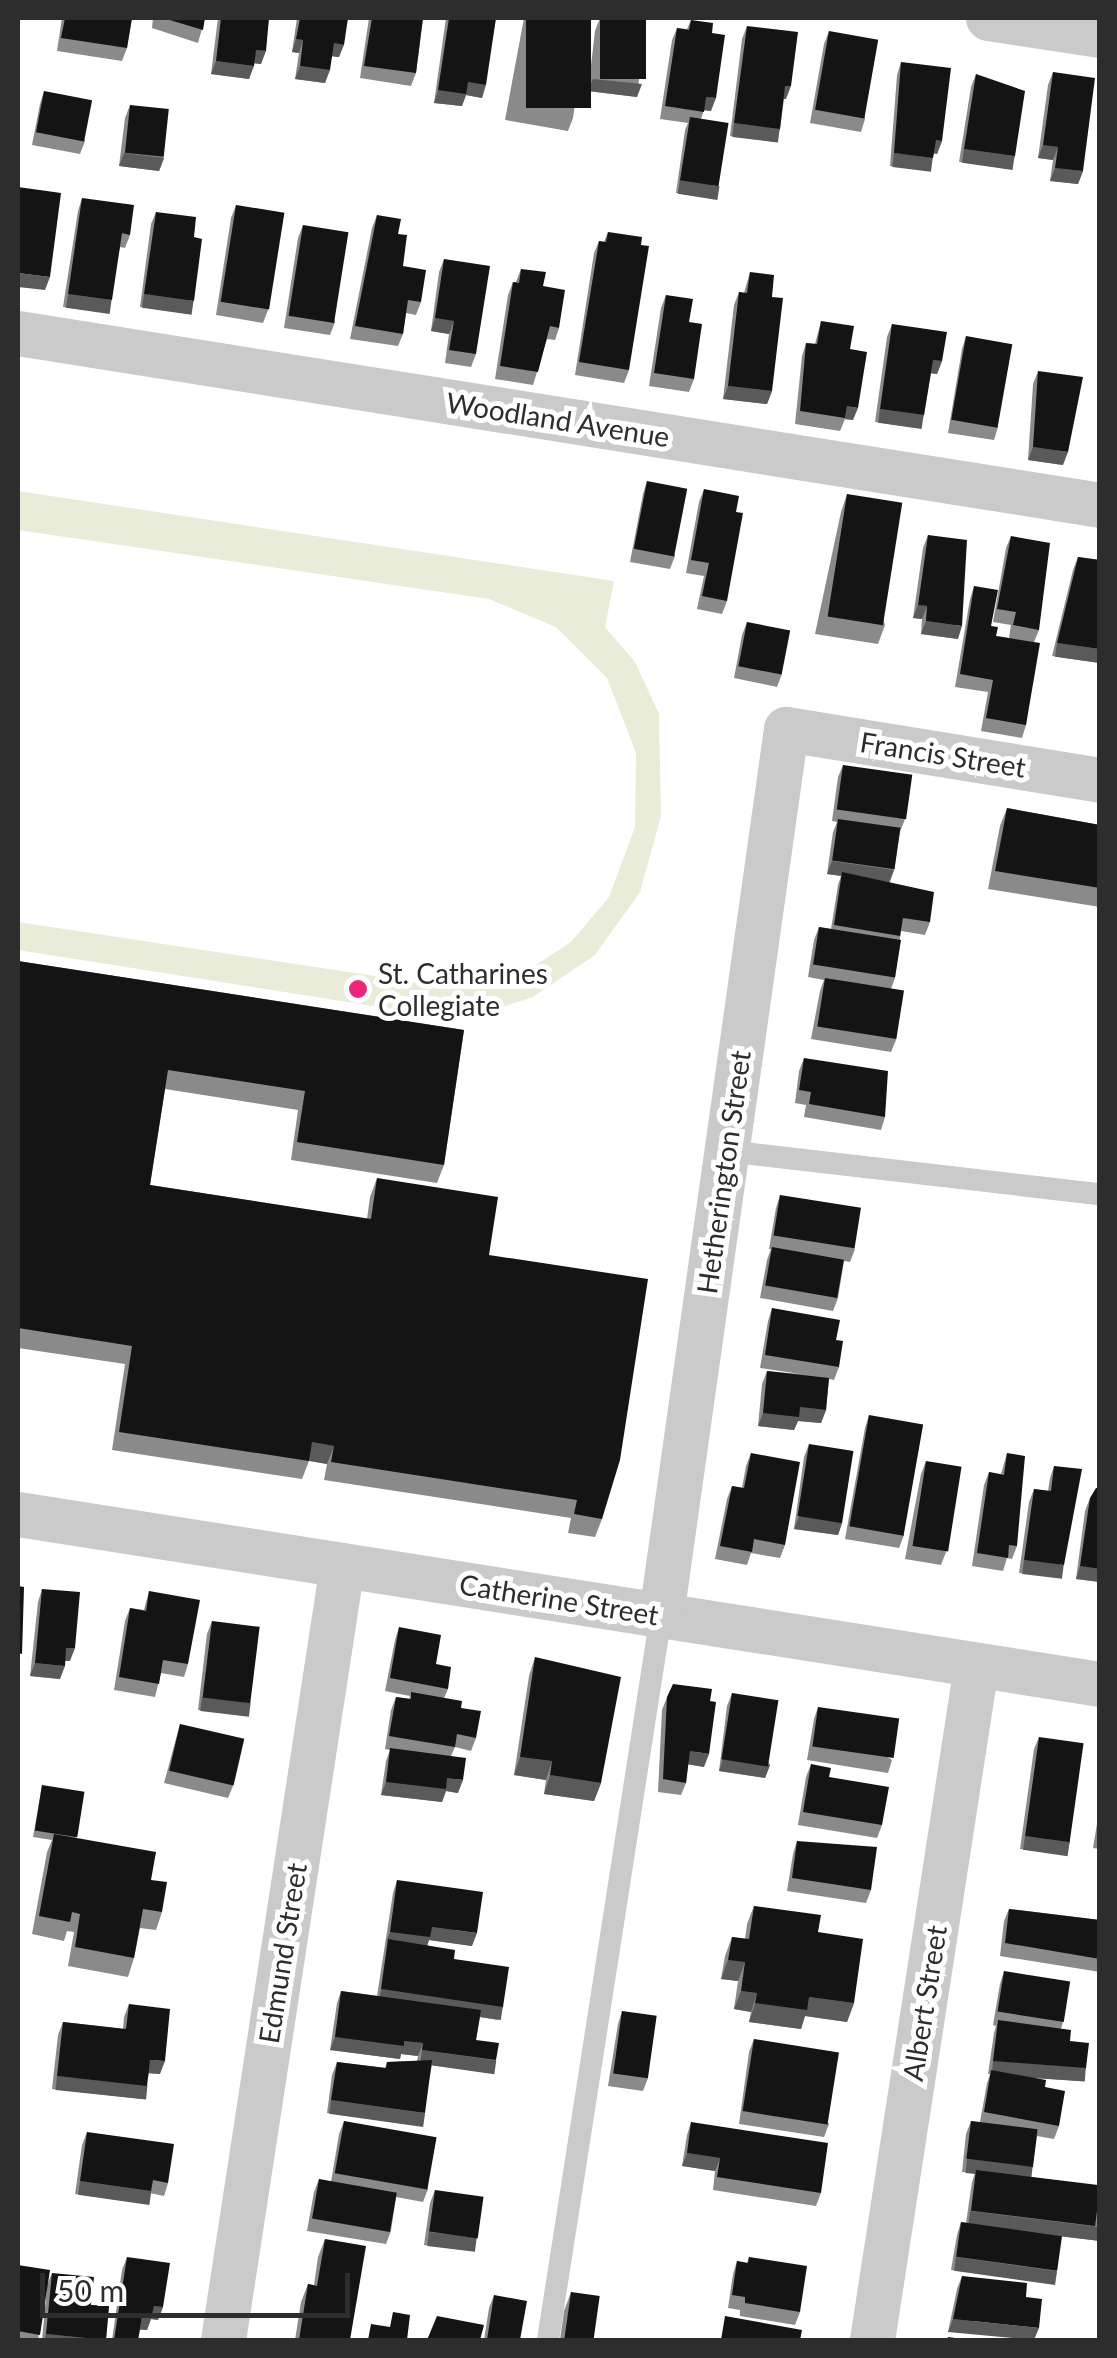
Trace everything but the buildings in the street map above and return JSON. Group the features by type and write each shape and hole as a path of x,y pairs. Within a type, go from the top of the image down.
{"street":[{"path":"988,18 1100,35"},
{"name":"Woodland Avenue","path":"18,333 1100,505"},
{"name":"Francis Street","path":"786,729 1100,780"},
{"name":"Hetherington Street","path":"662,1615 786,729"},
{"name":"Catherine Street","path":"18,1514 1100,1684"},
{"name":"Edmund Street","path":"223,2340 342,1565"},
{"name":"Albert Street","path":"872,2340 976,1666"}],"lane":[{"path":"726,1152 1100,1194"},
{"path":"548,2340 662,1615"}],"green space":[{"path":"18,491 614,581 605,627 635,662 659,714 661,816 640,892 595,955 533,997 462,1020 18,950 18,922 448,987 519,976 571,942 609,897 635,827 636,753 607,678 556,627 489,599 18,530"}],"place":[{"name":"St. Catharines Collegiate","path":"358,989"}]}
